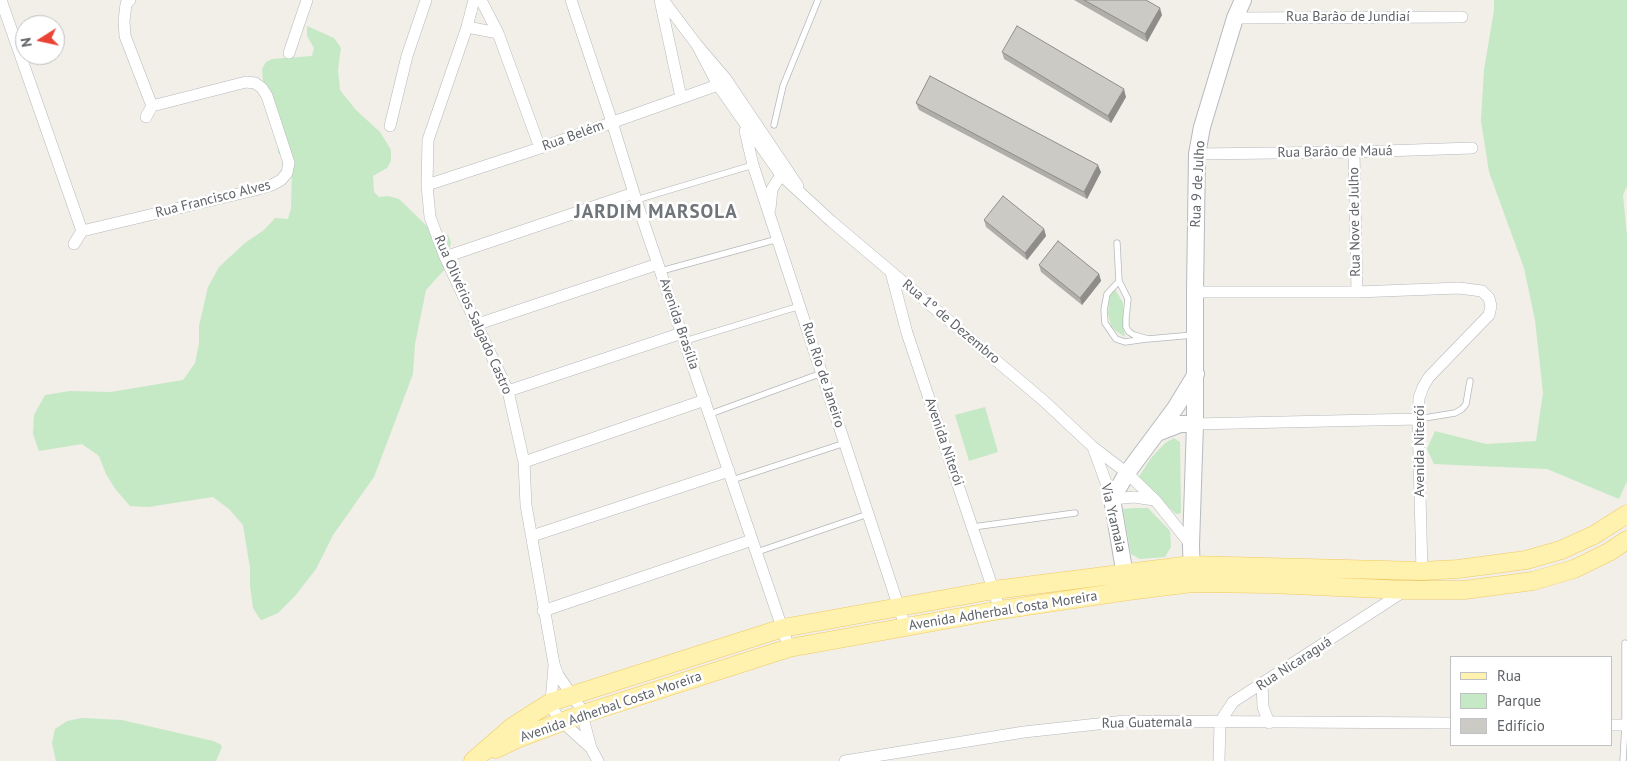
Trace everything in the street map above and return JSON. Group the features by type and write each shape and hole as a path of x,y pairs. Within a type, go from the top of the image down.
{"main road":[{"name":"Rua 9 de Julho","path":"1191,565 1196,374 1197,154 1202,127 1235,18 1243,0"},
{"path":"1112,499 1127,473 1176,407 1196,374"},
{"path":"1156,433 1180,424 1195,424"},
{"name":"Via Yramaia","path":"1112,499 1128,591"},
{"name":"Avenida Adherbal Costa Moreira","path":"475,760 512,727 551,702 783,628 994,590 1191,565 1422,571 1458,569 1526,560 1561,550 1594,535 1627,514"},
{"name":"Avenida Adherbal Costa Moreira","path":"475,760 519,738 583,714 789,648 1000,610 1192,583 1464,590 1533,581 1574,569 1609,552 1627,540"},
{"path":"1191,565 1192,583"}],"street":[{"path":"1,0 82,231 74,244"},
{"path":"130,0 126,4 124,21 126,36 152,106 146,117"},
{"path":"289,53 307,0"},
{"path":"390,126 408,56 426,0"},
{"name":"Rua Olivérios Salgado Castro","path":"474,0 467,27 428,140 427,185 430,217 445,256 508,390 524,462 526,504 554,664"},
{"path":"481,0 498,33 540,148"},
{"name":"Avenida Brasília","path":"571,0 635,196 789,648"},
{"path":"662,0 681,97"},
{"name":"Rua 1º de Dezembro","path":"662,0 726,78 746,108 781,176"},
{"name":"Rua Barão de Jundiaí","path":"1235,18 1462,17"},
{"path":"467,27 498,33"},
{"name":"Rua 1º de Dezembro","path":"697,45 718,85 781,176 1044,401 1093,447 1127,473 1156,501 1191,545"},
{"name":"Rua Francisco Alves","path":"82,231 255,190 272,185 281,180 287,173 289,163 267,96 262,88 255,83 246,82 152,106"},
{"path":"718,85 746,108"},
{"name":"Rua Belém","path":"427,185 540,148 718,85"},
{"name":"Rua Rio de Janeiro","path":"744,123 755,171 905,626"},
{"name":"Rua Barão de Mauá","path":"1197,154 1472,148"},
{"name":"Rua Nove de Julho","path":"1354,152 1356,292"},
{"path":"755,171 763,180 781,176"},
{"path":"769,213 772,190 781,176"},
{"path":"445,256 635,196"},
{"path":"478,324 660,268"},
{"name":"Avenida Niterói","path":"891,272 907,333 1000,610"},
{"name":"Avenida Niterói","path":"1356,292 1459,288 1482,291 1489,298 1491,306 1489,315 1429,377 1419,398 1422,571"},
{"path":"1195,292 1356,292"},
{"path":"508,390 683,337"},
{"path":"524,462 705,400"},
{"path":"1195,424 1418,419"},
{"name":"Via Yramaia","path":"1093,447 1112,499"},
{"path":"532,536 731,476"},
{"path":"1112,499 1134,497 1156,501"},
{"path":"544,611 752,540"},
{"name":"Rua Nicaraguá","path":"1220,722 1233,702 1406,590"},
{"path":"554,664 558,675 572,694 583,714 591,748 598,761"},
{"path":"554,664 551,702 556,715 591,748"},
{"path":"1262,684 1263,707 1269,723"},
{"name":"Rua Guatemala","path":"845,761 1024,732 1125,721 1450,723"},
{"path":"1219,761 1220,722"},
{"path":"1612,724 1626,725"}],"lane":[{"path":"774,125 783,86 818,0"},
{"path":"635,196 755,171"},
{"path":"660,268 778,239"},
{"path":"1117,243 1120,281 1128,299 1126,318 1129,332 1148,339"},
{"path":"1120,281 1110,291 1105,300 1105,323 1116,339 1125,342 1195,335"},
{"path":"683,337 800,306"},
{"path":"710,414 822,373"},
{"path":"1418,419 1455,413 1462,409 1466,404 1470,381"},
{"path":"731,476 845,443"},
{"path":"973,527 1076,513"},
{"path":"756,552 868,514"},
{"path":"1623,761 1626,725 1625,643"}],"green space":[{"path":"1494,0 1627,0 1627,186 1623,195 1627,236 1627,481 1619,499 1547,469 1434,464 1427,449 1435,431 1486,444 1536,441 1543,393 1535,320 1524,268 1489,172 1481,121 1484,70"},
{"path":"307,26 334,38 341,48 338,69 340,90 356,110 380,132 391,150 391,161 387,168 373,176 374,192 379,197 388,196 399,199 431,230 448,235 451,242 445,269 426,290 415,344 413,374 374,477 333,535 316,569 295,596 278,613 262,620 253,608 250,568 243,525 229,509 213,497 148,507 130,506 116,490 106,474 99,456 82,444 39,451 33,434 34,415 45,395 70,391 111,392 183,380 195,363 199,344 199,326 208,287 219,267 245,243 264,230 275,218 288,219 291,208 292,170 287,160 278,153 277,117 263,81 262,69 266,62 272,59 312,56 314,48 307,36"},
{"path":"1115,289 1123,303 1125,337 1111,326 1108,313 1110,295"},
{"path":"985,407 998,452 969,461 955,415"},
{"path":"1174,438 1180,442 1181,513 1176,514 1138,478 1151,458 1165,443"},
{"path":"1148,508 1170,531 1171,547 1165,557 1140,559 1131,554 1123,509"},
{"path":"82,718 122,720 213,741 222,747 216,761 56,761 52,743 55,729 67,721"}],"building":[{"path":"1084,0 1146,0 1160,8 1145,34"},
{"path":"1017,26 1124,89 1108,116 1002,52"},
{"path":"930,76 1098,165 1084,192 916,103"},
{"path":"1003,196 1044,229 1025,253 984,220"},
{"path":"1058,241 1099,274 1080,298 1039,265"}],"district":[{"name":"JARDIM MARSOLA","path":"656,213"}]}
